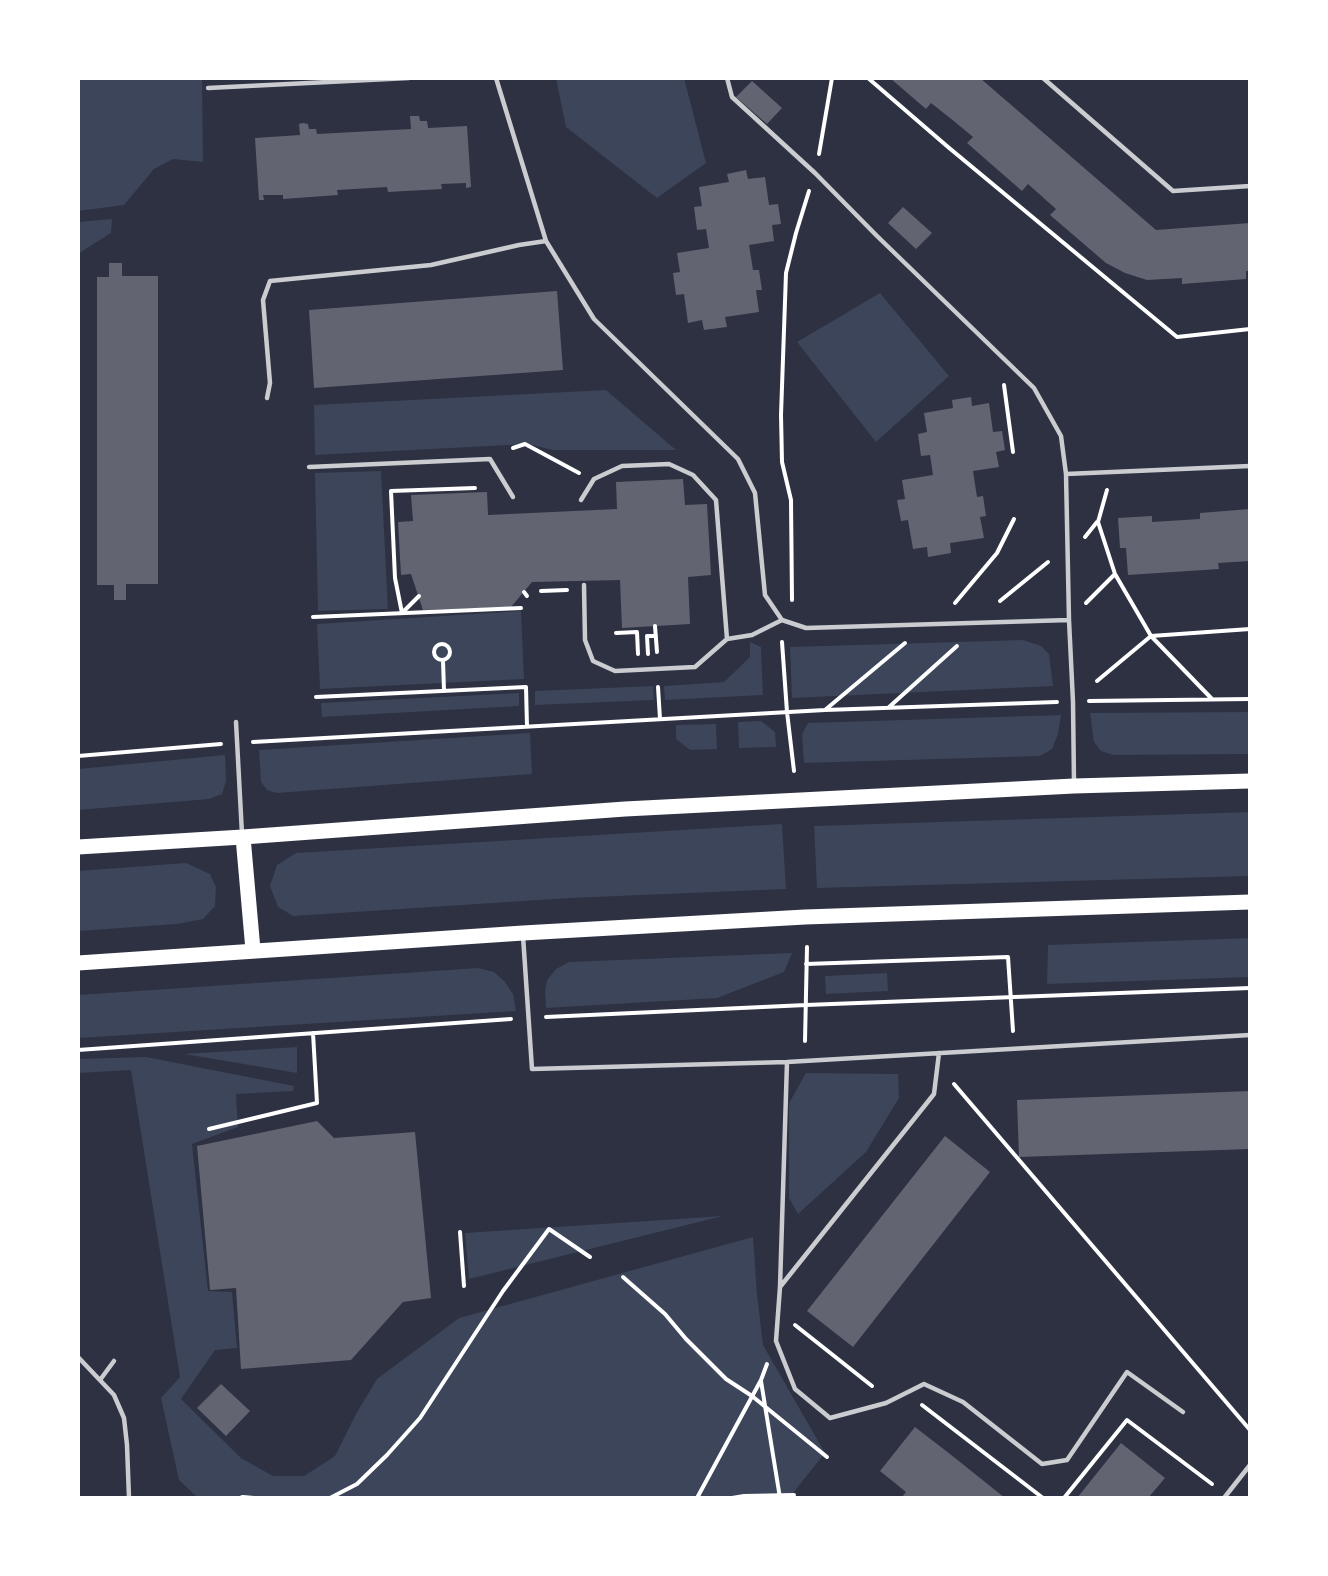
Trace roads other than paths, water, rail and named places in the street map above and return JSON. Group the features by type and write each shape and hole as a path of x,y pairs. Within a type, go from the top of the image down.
{"main road":[{"path":"78,847 625,809 1074,786 1250,782"},
{"path":"243,837 253,950"},
{"path":"78,963 253,950 805,917 1250,902"}],"lane":[{"path":"208,88 409,78"},
{"path":"496,78 546,241 594,319 738,459 755,493 765,595 782,621 806,628 1069,620"},
{"path":"727,78 732,97 815,173 1034,388 1061,436 1066,474 1074,786"},
{"path":"1043,78 1173,191 1250,186"},
{"path":"267,398 270,383 263,300 270,281 431,265 546,241"},
{"path":"309,467 490,459 513,497"},
{"path":"581,500 594,479 622,465 669,464 693,475 716,500 727,639"},
{"path":"1066,474 1250,466"},
{"path":"584,585 585,640 593,661 615,671 695,667 727,639 752,635 782,621"},
{"path":"236,722 243,837"},
{"path":"523,933 532,1069 787,1062 1250,1035"},
{"path":"780,1287 934,1094 939,1053"},
{"path":"787,1062 780,1287 776,1341 795,1389 830,1418 886,1403 924,1384 963,1401 1042,1464 1067,1460 1127,1372 1183,1412"},
{"path":"78,1357 114,1395 124,1418 129,1498"},
{"path":"100,1380 114,1361"},
{"path":"1224,1498 1250,1465"}]}
